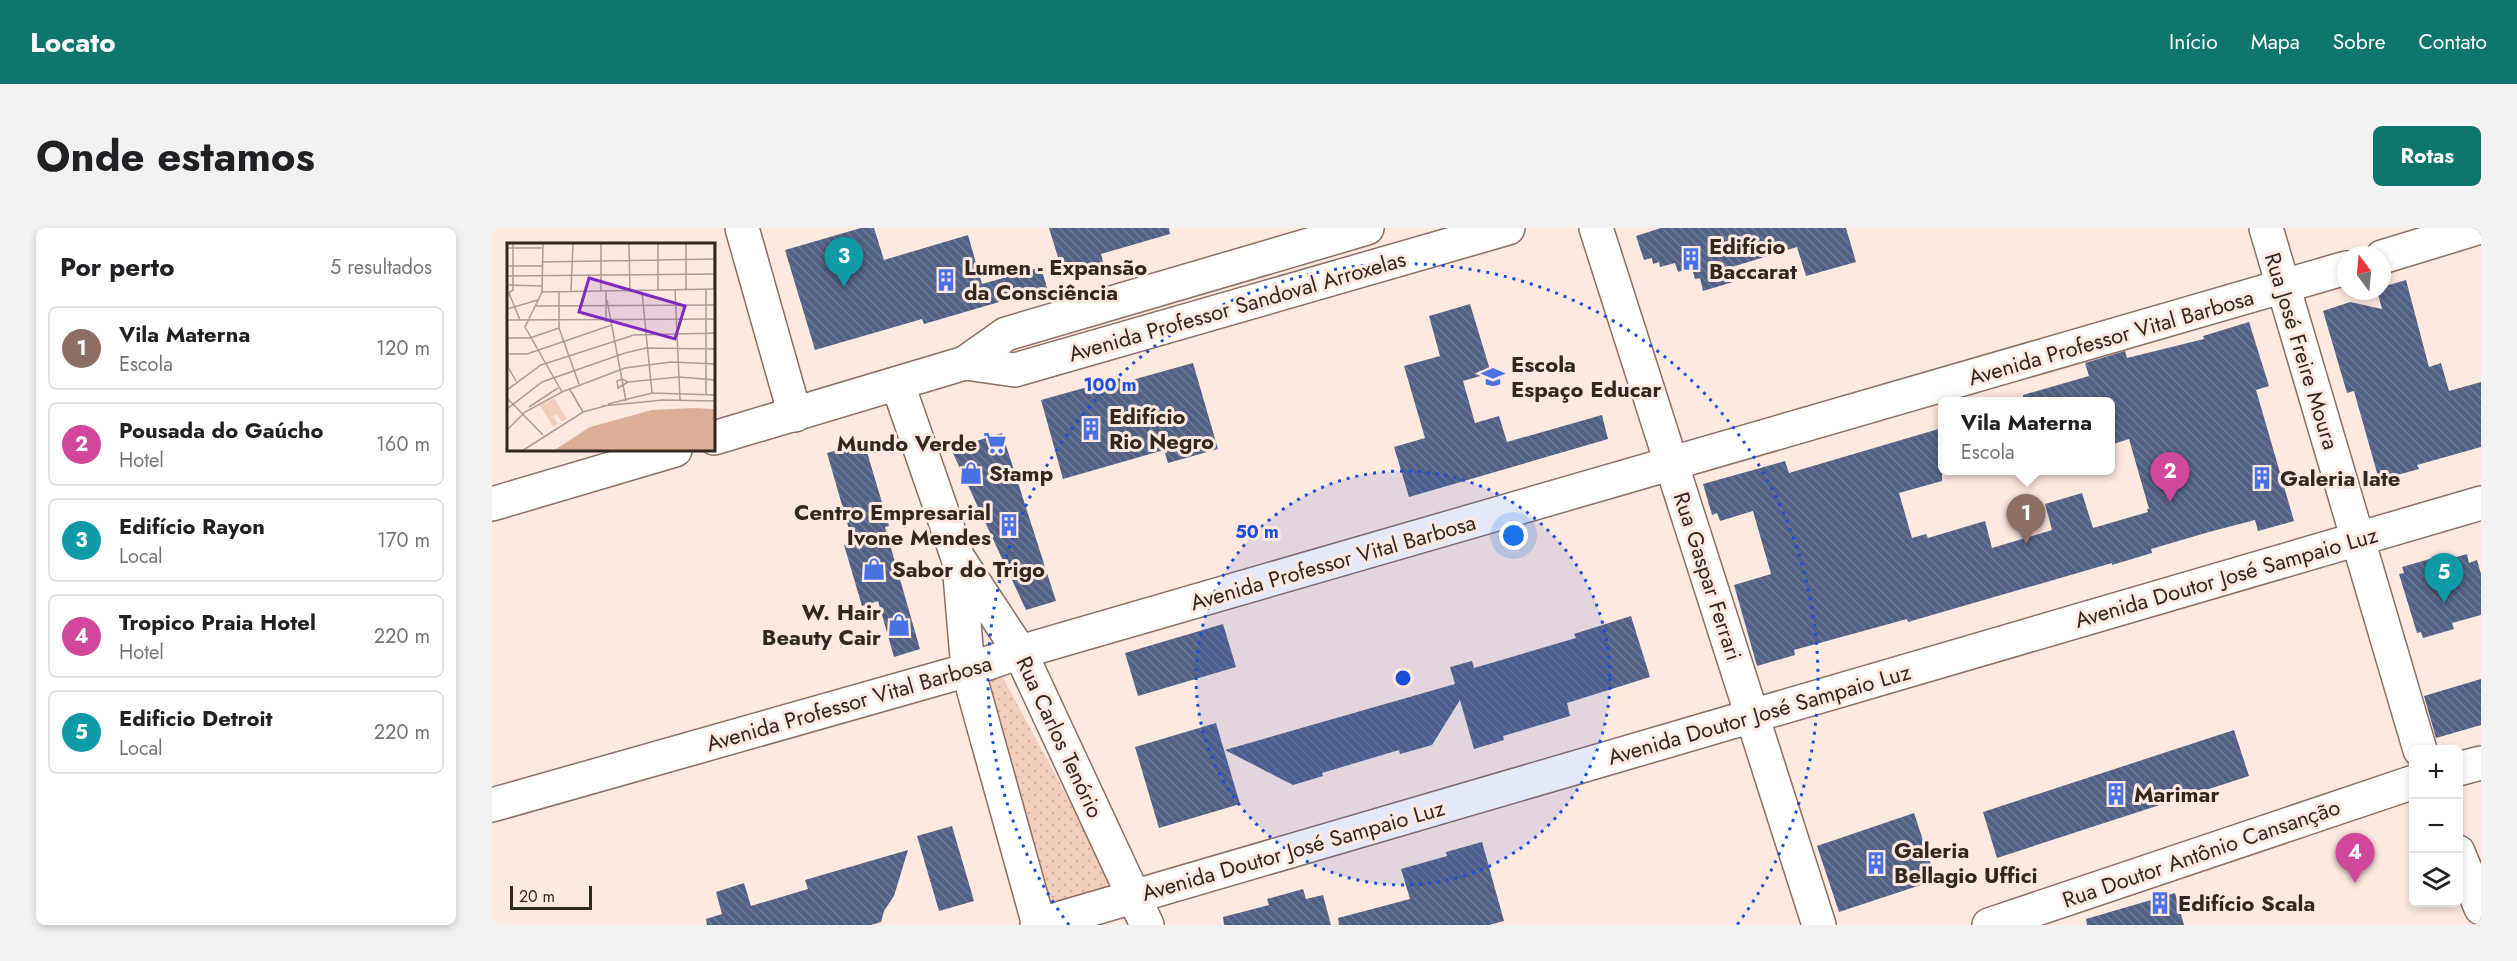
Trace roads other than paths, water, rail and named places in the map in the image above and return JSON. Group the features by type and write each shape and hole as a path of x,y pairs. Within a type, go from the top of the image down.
{"street":[{"path":"742,228 795,415"},
{"name":"Avenida Professor Sandoval Arroxelas","path":"716,437 898,385 965,363 1006,334 1333,233 1367,228"},
{"name":"Avenida Professor Sandoval Arroxelas","path":"965,363 1015,370 1508,228"},
{"name":"Rua Gaspar Ferrari","path":"1596,228 1754,715 1819,925"},
{"name":"Rua José Freire Moura","path":"2266,228 2419,745"},
{"path":"2391,254 2477,228"},
{"path":"1333,233 1346,257 1361,271"},
{"name":"Avenida Professor Vital Barbosa","path":"492,805 968,670 1020,652 2337,271"},
{"name":"Rua Carlos Tenório","path":"898,385 958,558 968,670 1038,925"},
{"path":"492,504 668,452"},
{"name":"Avenida Doutor José Sampaio Luz","path":"1038,925 1141,911 1754,715 2481,503"},
{"name":"Rua Carlos Tenório","path":"958,558 1020,652 1141,911"},
{"path":"2463,768 2481,763"},
{"name":"Rua Doutor Antônio Cansanção","path":"1989,925 2409,784"},
{"path":"2458,853 2481,908"}],"place":[{"name":"Edifício Baccarat","path":"1691,259"},
{"name":"Lumen - Expansão da Consciência","path":"946,280"},
{"name":"Edifício Rayon","path":"844,287"},
{"name":"Escola Espaço Educar","path":"1493,377"},
{"name":"Edifício Rio Negro","path":"1091,429"},
{"name":"Mundo Verde","path":"995,443"},
{"name":"Stamp","path":"971,473"},
{"name":"Galeria Iate","path":"2262,478"},
{"name":"Pousada do Gaúcho","path":"2170,502"},
{"name":"Centro Empresarial Ivone Mendes","path":"1009,525"},
{"name":"Vila Materna","path":"2026,544"},
{"name":"Sabor do Trigo","path":"874,569"},
{"name":"Edificio Detroit","path":"2444,603"},
{"name":"W. Hair Beauty Cair","path":"899,625"},
{"name":"Marimar","path":"2116,794"},
{"name":"Galeria Bellagio Uffici","path":"1876,863"},
{"name":"Tropico Praia Hotel","path":"2355,883"},
{"name":"Edifício Scala","path":"2160,903"}]}
